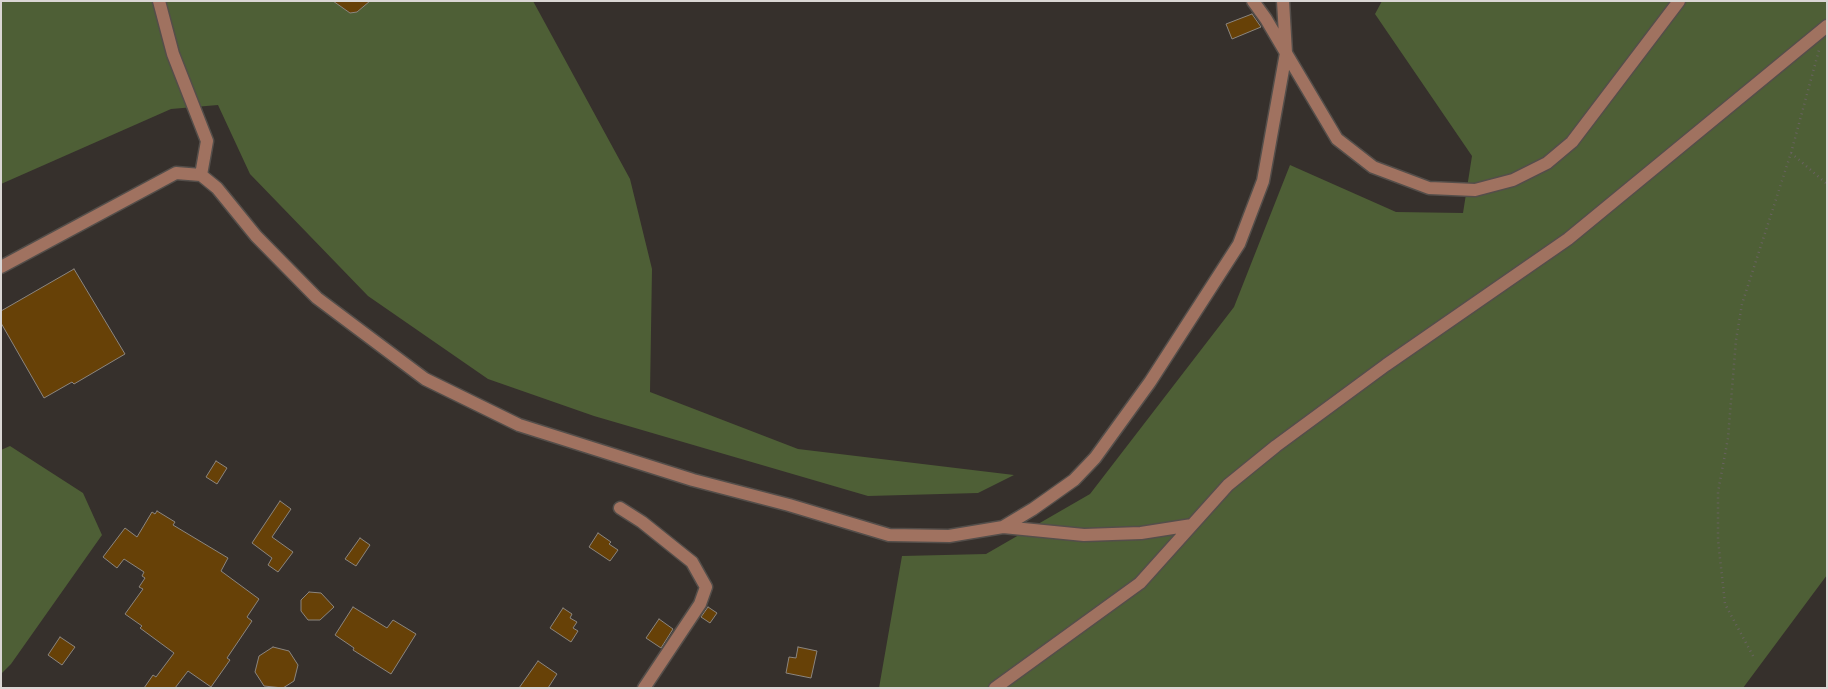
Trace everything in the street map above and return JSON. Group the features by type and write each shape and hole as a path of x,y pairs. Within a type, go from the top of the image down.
{"street":[{"path":"159,1 173,54 207,141 200,175"},
{"path":"1253,1 1266,19 1337,139 1373,167 1429,188 1475,190 1513,180 1548,163 1572,142 1679,1"},
{"path":"1003,527 1033,509 1074,480 1095,458 1150,382 1239,244 1263,181 1286,53 1283,1"},
{"path":"995,688 1140,583 1228,485 1276,446 1386,365 1568,239 1826,26"},
{"path":"1,267 176,174 200,175 217,188 256,236 317,298 425,379 519,425 692,480 789,505 889,535 949,536 1003,527 1084,535 1141,533 1192,525"},
{"path":"620,508 642,522 692,562 706,587 700,604 644,688"}],"path":[{"path":"1753,656 1725,604 1718,540 1718,492 1728,438 1736,340 1742,304 1791,153 1826,26"},
{"path":"1791,153 1827,184"}],"green space":[{"path":"1,1 533,1 630,179 652,269 650,392 798,449 1014,475 978,493 868,496 594,416 488,379 368,296 250,174 218,105 171,109 1,184"},
{"path":"1382,1 1827,1 1827,575 1743,688 879,688 902,556 986,554 1090,494 1234,307 1290,165 1396,212 1463,213 1472,156 1375,14"},
{"path":"10,446 83,493 102,535 11,664 1,674 1,450"}],"building":[{"path":"333,1 370,1 357,12 350,13"},
{"path":"1252,14 1261,27 1232,39 1226,24"},
{"path":"74,269 125,354 74,384 72,382 44,398 1,323 1,311"},
{"path":"216,461 227,468 217,484 206,477"},
{"path":"280,501 291,509 272,537 293,552 278,572 268,565 272,558 252,543"},
{"path":"157,511 175,522 173,525 228,558 221,571 259,599 247,617 252,621 227,658 230,660 211,687 188,671 175,688 144,688 153,675 156,677 174,653 140,628 142,626 125,614 143,589 139,587 145,578 142,576 144,572 124,559 117,568 103,557 125,528 137,537 152,512 155,514"},
{"path":"598,533 611,542 609,544 618,550 610,561 589,547"},
{"path":"360,538 370,545 356,566 345,559"},
{"path":"309,592 321,593 334,607 320,620 308,620 301,611 301,600"},
{"path":"353,607 387,628 393,620 416,634 391,674 353,650 354,648 335,635"},
{"path":"708,607 717,613 710,623 701,617"},
{"path":"563,608 572,614 570,618 577,622 573,628 578,631 571,642 550,628"},
{"path":"659,619 673,629 661,648 646,638"},
{"path":"60,637 75,647 62,665 48,655"},
{"path":"273,647 289,651 298,665 294,681 283,688 264,686 255,672 259,656"},
{"path":"798,647 817,651 811,678 786,673 789,657 796,658"},
{"path":"538,661 557,674 548,688 519,688"}]}
